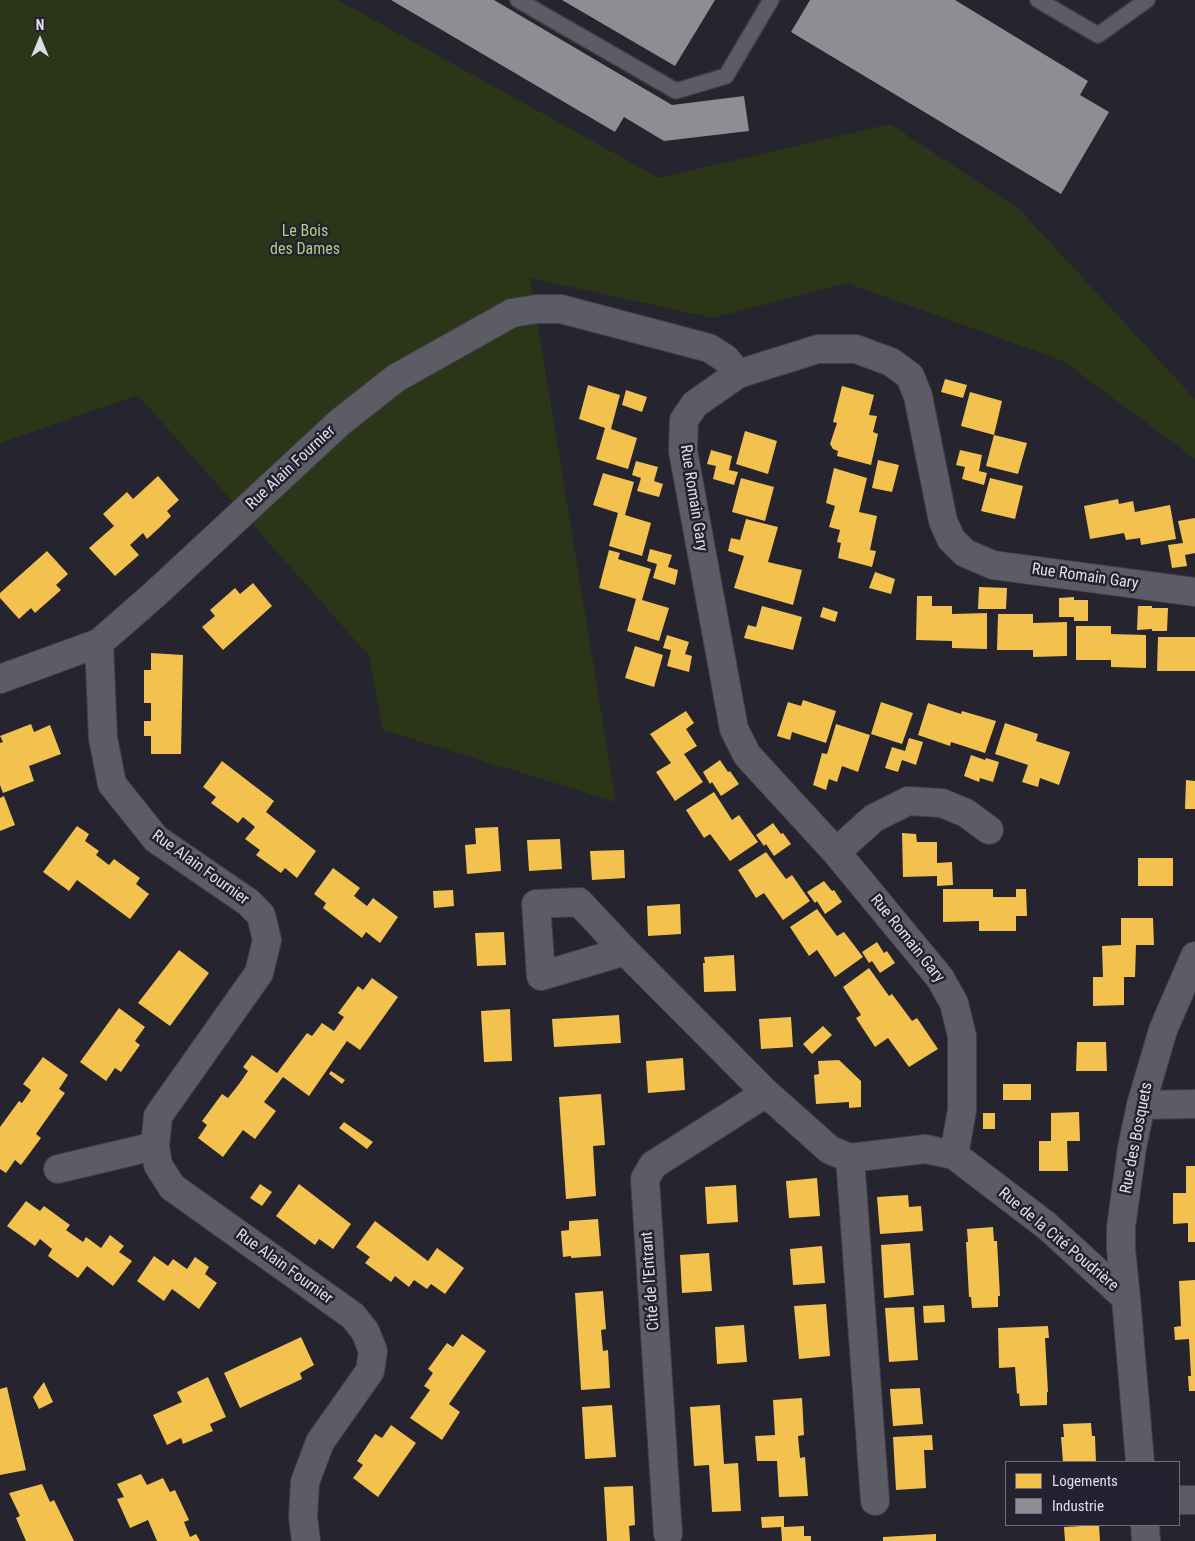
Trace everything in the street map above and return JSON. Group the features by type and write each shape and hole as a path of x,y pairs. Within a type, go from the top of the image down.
{"street":[{"name":"Rue Alain Fournier","path":"306,1541 303,1517 305,1482 320,1442 370,1371 372,1351 365,1331 353,1316 172,1187 158,1165 155,1146 158,1116 259,973 267,940 261,915 248,902 156,839 112,784 103,738 99,643 155,594 346,417 396,378 512,313 537,309 561,309 701,345 726,359 738,374"},
{"name":"Rue Romain Gary","path":"954,1155 962,1110 962,1036 954,1003 940,978 836,852 747,755 734,729 682,451 684,420 695,404 738,374 818,349 856,349 891,362 910,376 918,396 943,521 951,540 965,553 993,565 1195,592"},
{"path":"0,679 99,643"},
{"path":"836,852 874,818 908,801 942,802 966,813 989,830"},
{"path":"625,950 766,1093 830,1150 850,1158 925,1149 954,1155"},
{"name":"Rue des Bosquets","path":"1126,1298 1121,1249 1121,1227 1132,1148 1141,1105 1163,1030 1195,956"},
{"name":"Cité de l'Entrant","path":"668,1534 645,1179 653,1165 766,1093"},
{"path":"1141,1105 1195,1104"},
{"path":"58,1169 155,1146"},
{"name":"Rue de la Cité Poudrière","path":"954,1155 1047,1226 1126,1298 1140,1461"},
{"path":"850,1158 875,1501"},
{"path":"1145,1526 1146,1541"}],"lane":[{"path":"518,0 676,90 726,76 771,0"},
{"path":"1038,0 1098,34 1147,0"}],"green space":[{"name":"Le Bois des Dames","path":"0,0 338,0 659,178 890,124 1020,210 1195,399 1195,459 1063,361 847,283 713,318 530,278 616,802 383,730 369,656 138,395 0,443"}],"building: Logements":[{"path":"945,379 967,385 963,398 941,392"},
{"path":"588,385 620,395 611,429 637,438 628,469 596,459 605,428 579,419"},
{"path":"842,386 874,395 869,415 877,416 873,432 878,434 871,465 837,456 838,451 833,449 830,444 837,423 833,422"},
{"path":"626,390 647,397 642,412 622,405"},
{"path":"970,392 1002,401 994,435 961,426"},
{"path":"745,431 777,441 768,474 736,464"},
{"path":"994,435 1027,443 1018,474 986,466"},
{"path":"711,450 732,456 729,470 738,472 734,485 713,479 716,466 707,464"},
{"path":"960,450 982,455 979,471 987,473 984,485 962,479 965,467 956,465"},
{"path":"878,460 899,465 892,492 872,488"},
{"path":"636,461 658,467 654,481 663,484 659,497 637,491 641,478 632,475"},
{"path":"834,468 867,478 859,512 877,516 870,550 876,551 872,567 838,558 841,543 837,542 840,530 829,527 835,506 826,503"},
{"path":"603,473 634,482 625,515 651,523 642,556 609,546 618,513 593,505"},
{"path":"158,476 179,500 167,511 171,516 159,528 147,539 143,533 130,545 139,555 115,576 89,548 114,526 103,514 127,492 133,499"},
{"path":"741,478 774,487 765,521 732,512"},
{"path":"990,478 1023,486 1015,519 981,511"},
{"path":"1118,499 1119,504 1133,501 1135,512 1170,505 1176,539 1141,545 1140,538 1126,540 1124,533 1090,539 1084,506"},
{"path":"1195,518 1195,553 1185,555 1187,566 1172,568 1168,545 1183,543 1178,521"},
{"path":"746,519 778,527 768,562 802,570 793,605 734,588 744,556 728,551 731,538 740,540"},
{"path":"650,549 672,555 668,567 678,570 675,585 653,578 657,564 647,561"},
{"path":"609,550 620,553 618,559 651,569 642,600 669,608 659,641 627,631 636,599 599,588"},
{"path":"47,551 68,574 56,585 61,590 35,613 31,608 19,619 0,598 0,593"},
{"path":"875,572 895,579 891,594 869,588"},
{"path":"253,583 272,606 223,650 202,627 215,616 210,610 235,588 240,594"},
{"path":"979,587 1007,588 1006,609 978,609"},
{"path":"917,596 932,596 932,606 952,606 952,614 987,613 987,649 952,648 952,641 916,640"},
{"path":"1074,597 1074,600 1088,600 1088,621 1074,621 1074,617 1059,617 1059,598"},
{"path":"762,606 802,617 793,650 744,638 748,625 756,627"},
{"path":"1138,606 1168,608 1167,631 1137,630"},
{"path":"823,607 838,612 835,622 820,617"},
{"path":"998,614 1033,614 1033,623 1067,622 1067,656 1033,657 1033,650 997,650"},
{"path":"1076,626 1111,626 1111,634 1146,635 1146,668 1111,667 1111,660 1076,660"},
{"path":"667,635 689,642 685,654 692,656 689,672 667,666 671,650 663,648"},
{"path":"1158,637 1195,637 1195,671 1157,671"},
{"path":"635,646 663,655 654,687 625,678"},
{"path":"151,653 183,655 181,754 151,754 151,736 144,736 144,721 151,721 151,703 144,703 144,670 151,670"},
{"path":"803,700 836,711 826,743 792,732 790,740 777,736 788,702 801,706"},
{"path":"881,702 913,713 902,744 871,734"},
{"path":"928,703 961,714 962,711 996,721 985,753 951,742 950,746 918,735"},
{"path":"686,711 694,723 686,729 697,746 684,754 703,782 675,801 656,772 671,763 650,734"},
{"path":"1005,723 1038,734 1036,741 1070,752 1059,785 1040,778 1038,787 1022,782 1028,765 995,754"},
{"path":"31,724 34,732 50,725 61,754 29,766 34,781 3,793 0,785 0,743 3,742 0,736"},
{"path":"836,724 870,735 858,772 842,766 837,782 829,779 826,790 813,785 822,753 827,754"},
{"path":"909,738 923,742 916,765 902,760 898,772 885,768 892,747 905,751"},
{"path":"971,755 999,762 993,782 980,778 979,782 964,776"},
{"path":"720,760 739,784 721,796 712,782 710,784 703,772"},
{"path":"222,761 274,801 266,812 316,851 297,878 285,868 281,873 256,855 260,850 245,839 255,827 243,817 238,823 211,803 216,797 203,787"},
{"path":"1186,780 1195,781 1195,809 1185,809"},
{"path":"714,792 732,820 739,815 758,842 730,861 710,834 704,838 686,810"},
{"path":"4,796 15,825 0,831 0,798"},
{"path":"773,823 791,844 774,856 766,844 764,846 756,835"},
{"path":"77,826 89,834 85,841 99,851 96,855 109,865 114,859 140,878 136,884 149,894 130,919 77,880 69,891 43,872"},
{"path":"498,827 501,871 467,874 465,845 476,844 475,828"},
{"path":"902,833 916,834 917,842 937,842 937,863 952,862 953,885 937,886 937,876 903,877"},
{"path":"560,839 562,869 529,871 527,840"},
{"path":"624,850 625,878 592,880 590,851"},
{"path":"766,852 786,879 792,875 810,901 783,920 764,893 756,898 738,870"},
{"path":"1138,858 1173,858 1173,886 1138,886"},
{"path":"333,868 360,888 354,896 367,906 373,898 398,917 380,943 366,932 362,938 323,908 326,903 314,894"},
{"path":"824,881 832,891 834,890 842,902 825,914 817,901 815,903 807,892"},
{"path":"943,889 993,889 993,897 1016,897 1016,889 1026,889 1027,916 1016,916 1016,931 979,931 979,921 943,922"},
{"path":"453,890 454,906 434,908 433,891"},
{"path":"680,904 681,934 648,936 647,906"},
{"path":"817,909 837,936 844,932 863,957 835,977 817,950 809,956 790,927"},
{"path":"1121,918 1153,918 1154,945 1136,945 1135,977 1124,977 1124,1005 1093,1006 1093,977 1103,977 1102,946 1121,945"},
{"path":"504,932 506,965 477,966 475,933"},
{"path":"877,942 884,953 887,951 895,963 880,973 872,961 869,963 862,952"},
{"path":"179,950 209,973 170,1026 138,1003"},
{"path":"734,955 736,991 704,992 704,957"},
{"path":"869,968 889,996 892,994 912,1021 917,1018 938,1049 909,1067 888,1038 875,1047 856,1018 861,1015 843,987"},
{"path":"372,978 398,997 360,1050 347,1041 309,1096 283,1077 264,1102 276,1111 255,1139 243,1130 223,1157 198,1138 207,1125 202,1121 222,1094 228,1098 239,1084 248,1071 243,1067 252,1055 277,1073 307,1033 312,1036 322,1023 334,1031 344,1017 338,1013 358,986 363,990"},
{"path":"119,1008 145,1027 135,1041 140,1045 121,1072 115,1068 106,1081 80,1062"},
{"path":"510,1009 512,1061 484,1062 481,1011"},
{"path":"619,1015 621,1043 554,1047 552,1019"},
{"path":"791,1017 793,1047 761,1049 759,1019"},
{"path":"823,1026 832,1035 812,1054 803,1044"},
{"path":"1077,1042 1106,1042 1107,1071 1076,1071"},
{"path":"43,1057 68,1075 59,1089 65,1093 36,1134 41,1138 21,1165 15,1160 6,1173 0,1169 0,1127 19,1101 22,1103 31,1090 23,1084"},
{"path":"683,1058 685,1090 648,1093 646,1061"},
{"path":"839,1060 861,1081 861,1107 849,1108 849,1102 816,1104 814,1075 819,1074 818,1061"},
{"path":"331,1071 345,1080 342,1084 329,1074"},
{"path":"1003,1084 1031,1084 1031,1100 1003,1100"},
{"path":"601,1094 605,1145 593,1146 596,1196 566,1199 559,1097"},
{"path":"1079,1112 1080,1141 1067,1141 1068,1171 1039,1171 1039,1141 1051,1141 1051,1113"},
{"path":"983,1113 995,1113 995,1129 983,1129"},
{"path":"344,1122 373,1142 367,1149 339,1128"},
{"path":"1186,1166 1195,1166 1195,1242 1188,1242 1188,1223 1173,1224 1173,1193 1186,1193"},
{"path":"817,1178 820,1216 789,1218 786,1181"},
{"path":"260,1184 272,1192 262,1206 250,1198"},
{"path":"299,1184 351,1224 333,1249 319,1239 315,1245 276,1216"},
{"path":"736,1185 738,1222 707,1224 705,1187"},
{"path":"908,1195 909,1207 921,1206 923,1231 880,1234 877,1197"},
{"path":"26,1201 40,1211 44,1206 70,1225 66,1230 83,1242 86,1237 101,1248 110,1235 124,1246 119,1252 132,1261 113,1286 87,1266 78,1278 48,1256 52,1249 40,1239 35,1246 7,1226"},
{"path":"598,1219 601,1256 563,1257 561,1231 569,1230 569,1221"},
{"path":"375,1221 428,1261 437,1248 464,1268 445,1294 431,1284 427,1289 414,1280 409,1287 395,1276 391,1282 365,1263 370,1257 356,1247"},
{"path":"993,1227 994,1241 997,1241 1000,1296 998,1296 998,1307 972,1308 971,1297 969,1297 967,1229"},
{"path":"910,1243 914,1295 884,1298 881,1245"},
{"path":"822,1246 825,1283 793,1285 790,1249"},
{"path":"709,1253 712,1291 682,1293 680,1255"},
{"path":"154,1256 168,1266 173,1259 187,1269 195,1257 209,1267 205,1274 217,1283 199,1309 172,1289 164,1301 137,1281"},
{"path":"1195,1280 1195,1391 1189,1391 1188,1376 1191,1376 1189,1339 1175,1340 1174,1327 1181,1326 1179,1281"},
{"path":"603,1291 606,1329 601,1330 603,1351 608,1350 610,1388 581,1390 575,1293"},
{"path":"826,1304 830,1356 799,1359 794,1306"},
{"path":"944,1305 945,1322 924,1323 923,1306"},
{"path":"914,1307 918,1360 889,1362 885,1308"},
{"path":"744,1325 747,1362 717,1364 715,1327"},
{"path":"1048,1326 1049,1338 1045,1338 1047,1405 1020,1406 1015,1367 999,1368 998,1328"},
{"path":"462,1334 486,1351 449,1404 460,1412 442,1440 410,1418 430,1390 424,1386 433,1373 428,1369 447,1343 453,1347"},
{"path":"301,1337 314,1365 300,1373 302,1379 240,1408 224,1373"},
{"path":"208,1377 226,1417 210,1424 213,1431 183,1444 181,1438 167,1445 153,1415 182,1402 177,1392"},
{"path":"44,1382 53,1402 39,1409 33,1397"},
{"path":"7,1387 26,1470 0,1475 0,1389"},
{"path":"920,1388 923,1424 893,1426 890,1389"},
{"path":"802,1398 804,1435 798,1436 800,1458 805,1457 808,1496 779,1497 777,1461 757,1461 755,1436 775,1435 773,1400"},
{"path":"612,1405 616,1457 585,1459 582,1407"},
{"path":"720,1405 724,1464 738,1463 741,1511 712,1512 709,1465 694,1466 690,1407"},
{"path":"1091,1423 1092,1436 1095,1436 1096,1461 1063,1461 1061,1437 1064,1437 1063,1424"},
{"path":"391,1425 416,1443 378,1497 353,1478 363,1465 357,1461 375,1434 382,1438"},
{"path":"932,1435 933,1450 924,1450 926,1488 896,1490 893,1437"},
{"path":"141,1474 147,1485 163,1478 170,1492 175,1490 189,1520 184,1522 190,1537 196,1534 200,1541 157,1541 148,1520 130,1528 117,1499 124,1497 117,1484"},
{"path":"42,1484 50,1502 54,1500 74,1541 26,1541 16,1518 20,1516 9,1493"},
{"path":"633,1486 635,1525 629,1526 630,1541 607,1541 604,1487"},
{"path":"784,1516 784,1527 804,1526 804,1536 811,1536 811,1541 782,1541 781,1527 762,1528 761,1517"},
{"path":"1099,1526 1100,1541 1065,1541 1064,1527"},
{"path":"936,1534 936,1541 883,1541 883,1537"}],"building: Industrie":[{"path":"391,0 494,0 672,105 744,96 749,131 664,141 624,117 615,132"},
{"path":"562,0 715,0 675,66"},
{"path":"810,0 955,0 1088,81 1080,95 1109,112 1061,194 791,32"}]}
